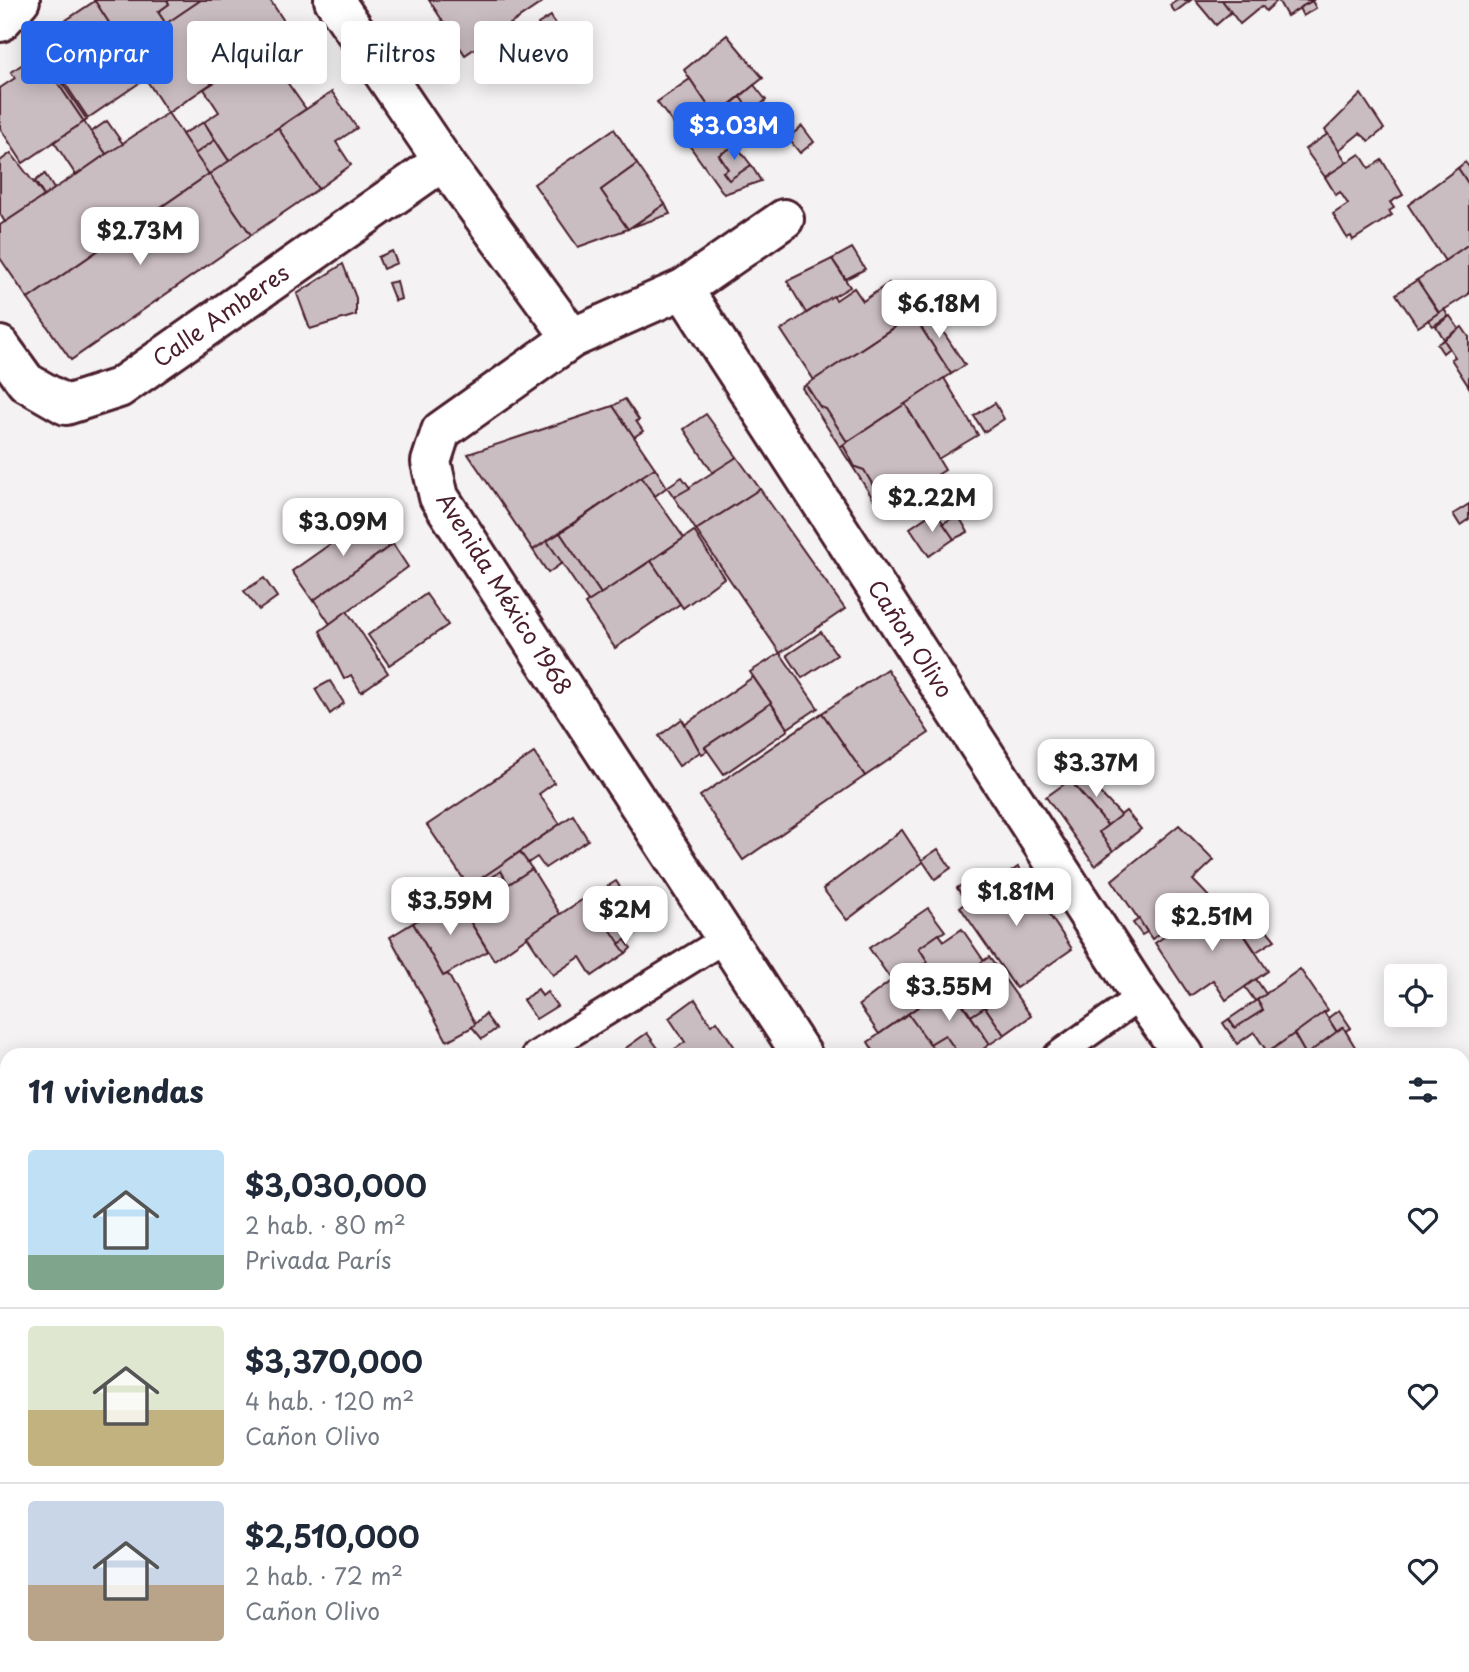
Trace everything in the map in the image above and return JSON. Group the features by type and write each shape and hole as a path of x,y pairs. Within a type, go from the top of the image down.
{"street":[{"path":"0,22 20,0"},
{"path":"334,0 443,160 572,338 683,289 784,219"},
{"name":"Calle Amberes","path":"0,346 26,382 66,405 119,387 443,160"},
{"name":"Cañon Olivo","path":"683,289 1142,996 1179,1048"},
{"name":"Avenida México 1968","path":"572,338 441,431 431,462 439,497 797,1048"}],"lane":[{"path":"547,1048 726,939"},
{"path":"1068,1048 1142,996"}],"building":[{"path":"94,0 167,0 169,4 158,12 164,21 108,21"},
{"path":"167,0 201,0 170,21 164,21 158,12 169,4"},
{"path":"201,0 270,0 284,21 187,21 187,84 211,84 168,113 149,84 173,84 173,21 170,21"},
{"path":"429,0 544,1 515,21 474,21 474,49 465,55 460,47 460,21 443,21"},
{"path":"1178,0 1191,0 1175,12 1170,5"},
{"path":"1195,0 1222,0 1231,12 1216,25"},
{"path":"1222,0 1278,0 1266,11 1262,6 1240,24"},
{"path":"1278,0 1313,0 1287,16"},
{"path":"95,1 108,21 65,21"},
{"path":"1312,1 1316,8 1303,16 1299,8"},
{"path":"727,35 763,78 715,116 684,70"},
{"path":"21,65 21,84 58,84 84,122 23,163 0,128 0,88 15,78 11,72"},
{"path":"690,79 715,116 684,138 657,102"},
{"path":"58,84 63,84 87,120 84,122"},
{"path":"65,84 138,84 88,118"},
{"path":"212,84 288,84 306,109 229,161 204,122 219,112 204,89"},
{"path":"754,85 766,100 751,113 740,97"},
{"path":"332,92 357,128 336,142 351,165 318,189 278,128"},
{"path":"1361,94 1384,129 1369,141 1360,133 1339,150 1325,130"},
{"path":"740,97 762,127 734,141 715,116"},
{"path":"168,113 209,174 28,299 0,258 0,225"},
{"path":"715,116 736,145 719,155 728,169 723,172 729,180 751,165 761,181 724,194 684,138"},
{"path":"107,121 123,144 106,154 91,132"},
{"path":"84,122 106,154 76,175 54,142"},
{"path":"204,122 215,140 195,154 182,134"},
{"path":"802,126 814,142 800,153 788,138"},
{"path":"278,128 318,189 251,235 209,174"},
{"path":"614,129 637,164 601,190 628,229 578,247 534,184"},
{"path":"1328,134 1347,163 1325,177 1305,149"},
{"path":"215,140 229,161 209,174 195,154"},
{"path":"736,145 751,165 729,180 723,172 728,169 719,155"},
{"path":"11,153 44,196 5,222 0,214 0,161"},
{"path":"1360,154 1369,168 1382,160 1403,195 1390,202 1394,208 1389,211 1392,215 1353,240 1351,236 1347,238 1333,214 1348,204 1340,192 1336,195 1325,177"},
{"path":"1465,162 1469,167 1469,185 1458,168"},
{"path":"637,164 665,204 628,229 601,190"},
{"path":"1458,168 1469,185 1469,244 1445,261 1408,205"},
{"path":"45,174 54,189 44,196 35,181"},
{"path":"209,174 251,235 71,360 28,299"},
{"path":"665,204 670,214 632,227"},
{"path":"1469,244 1469,294 1439,313 1417,280"},
{"path":"852,248 865,269 846,279 832,259"},
{"path":"392,251 397,263 383,269 378,257"},
{"path":"832,259 850,287 806,313 787,281"},
{"path":"343,264 356,298 356,315 310,329 297,294"},
{"path":"1417,280 1439,313 1418,327 1396,294"},
{"path":"397,281 401,299 395,301 388,283"},
{"path":"889,283 909,317 814,380 781,330 833,296 836,300 854,288 863,301"},
{"path":"926,306 965,365 951,374 913,315"},
{"path":"1444,309 1448,316 1433,326 1428,320"},
{"path":"913,315 951,374 847,442 826,409 820,407 806,385"},
{"path":"1450,316 1459,329 1444,339 1436,326"},
{"path":"1462,327 1469,337 1469,387 1451,359 1455,357 1444,340"},
{"path":"1444,340 1449,348 1443,353 1437,344"},
{"path":"944,378 978,435 938,459 905,404"},
{"path":"806,385 820,407 826,409 847,442 840,447 802,388"},
{"path":"625,399 643,431 634,437 613,406"},
{"path":"995,403 1004,419 984,432 974,416"},
{"path":"905,404 945,470 886,508 864,470 855,467 843,445"},
{"path":"613,406 655,468 533,550 468,454"},
{"path":"706,414 737,457 713,473 684,429"},
{"path":"843,445 855,467 864,470 886,508 881,511 840,447"},
{"path":"737,457 760,489 696,530 674,497"},
{"path":"655,468 667,487 655,496 641,477"},
{"path":"641,477 684,538 601,594 560,533"},
{"path":"682,477 690,488 674,497 667,487"},
{"path":"760,489 845,609 780,653 696,530"},
{"path":"1469,504 1469,519 1460,525 1453,514"},
{"path":"935,511 954,539 929,556 910,528"},
{"path":"373,514 393,544 313,601 292,571"},
{"path":"958,515 968,532 954,539 943,523"},
{"path":"694,531 724,578 683,608 651,561"},
{"path":"560,533 601,594 588,602 547,541"},
{"path":"547,541 562,563 548,573 533,550"},
{"path":"393,544 408,567 330,624 314,600"},
{"path":"651,561 680,604 615,648 585,604"},
{"path":"264,578 277,597 259,610 244,591"},
{"path":"426,594 448,625 389,665 368,635"},
{"path":"347,611 388,673 361,692 351,675 344,679 320,631"},
{"path":"821,632 837,655 802,678 787,655"},
{"path":"780,653 818,708 788,728 750,672"},
{"path":"887,669 929,733 865,776 822,713"},
{"path":"753,677 771,703 705,747 707,751 702,754 683,726"},
{"path":"330,681 344,703 330,714 315,689"},
{"path":"771,703 788,730 724,774 705,747"},
{"path":"822,713 865,776 743,860 700,796"},
{"path":"682,719 700,752 679,766 659,736"},
{"path":"534,753 554,783 539,794 560,824 469,887 427,825"},
{"path":"1080,772 1121,815 1108,826 1070,780"},
{"path":"1070,780 1108,826 1099,832 1113,851 1095,866 1046,797"},
{"path":"1126,811 1141,829 1113,851 1099,832"},
{"path":"573,815 588,840 545,868 537,857 528,863 520,852"},
{"path":"1179,825 1214,860 1193,880 1215,903 1184,924 1181,919 1152,939 1112,880"},
{"path":"902,830 923,862 847,920 823,889"},
{"path":"938,849 951,868 935,879 922,860"},
{"path":"520,852 532,869 488,898 477,881","holes":["501,871 508,884 491,894 484,883"]},
{"path":"1018,867 1072,949 1016,988 960,907"},
{"path":"532,869 560,914 494,960 455,897 477,881 488,898"},
{"path":"501,871 508,884 491,894 484,883"},
{"path":"975,876 985,890 967,903 957,888"},
{"path":"616,881 646,926 619,944 589,898"},
{"path":"588,896 626,953 592,976 580,957 553,975 527,936"},
{"path":"455,897 488,951 443,976 413,923"},
{"path":"1220,899 1268,971 1226,1000 1213,980 1190,996 1155,943"},
{"path":"1247,906 1275,940 1256,952 1232,916"},
{"path":"928,908 945,931 919,948 928,962 895,985 869,948"},
{"path":"1139,919 1147,932 1142,935 1133,923"},
{"path":"413,923 443,976 448,974 476,1025 447,1041 390,937"},
{"path":"962,929 984,961 879,1034 859,1005 892,980 895,985 928,962 919,948 939,934 944,941"},
{"path":"625,940 631,948 626,953 619,944"},
{"path":"989,957 1031,1016 1004,1035 985,1007 971,1016 949,985"},
{"path":"1300,969 1328,1010 1275,1048 1265,1048 1254,1032 1237,1044 1223,1023 1229,1019 1235,1028 1263,1010 1257,1000"},
{"path":"1256,979 1266,994 1255,1001 1245,987"},
{"path":"949,985 990,1044 985,1048 954,1048 945,1035 930,1044 908,1014"},
{"path":"538,989 542,996 547,992 557,1006 536,1019 523,1000"},
{"path":"695,999 711,1025 717,1021 735,1048 676,1048 685,1042 669,1018"},
{"path":"1257,1000 1263,1010 1235,1028 1229,1019"},
{"path":"985,1007 1004,1035 990,1044 971,1016"},
{"path":"1339,1010 1351,1028 1346,1031 1343,1027 1337,1032 1328,1018"},
{"path":"1324,1012 1338,1034 1317,1048 1302,1048 1294,1034"},
{"path":"485,1014 496,1029 482,1039 472,1027"},
{"path":"908,1014 933,1048 872,1048 868,1042"},
{"path":"1343,1027 1356,1048 1315,1048"},
{"path":"647,1033 658,1048 626,1048"},
{"path":"1294,1034 1302,1048 1274,1048"},
{"path":"945,1035 954,1048 933,1048 930,1044"}]}
